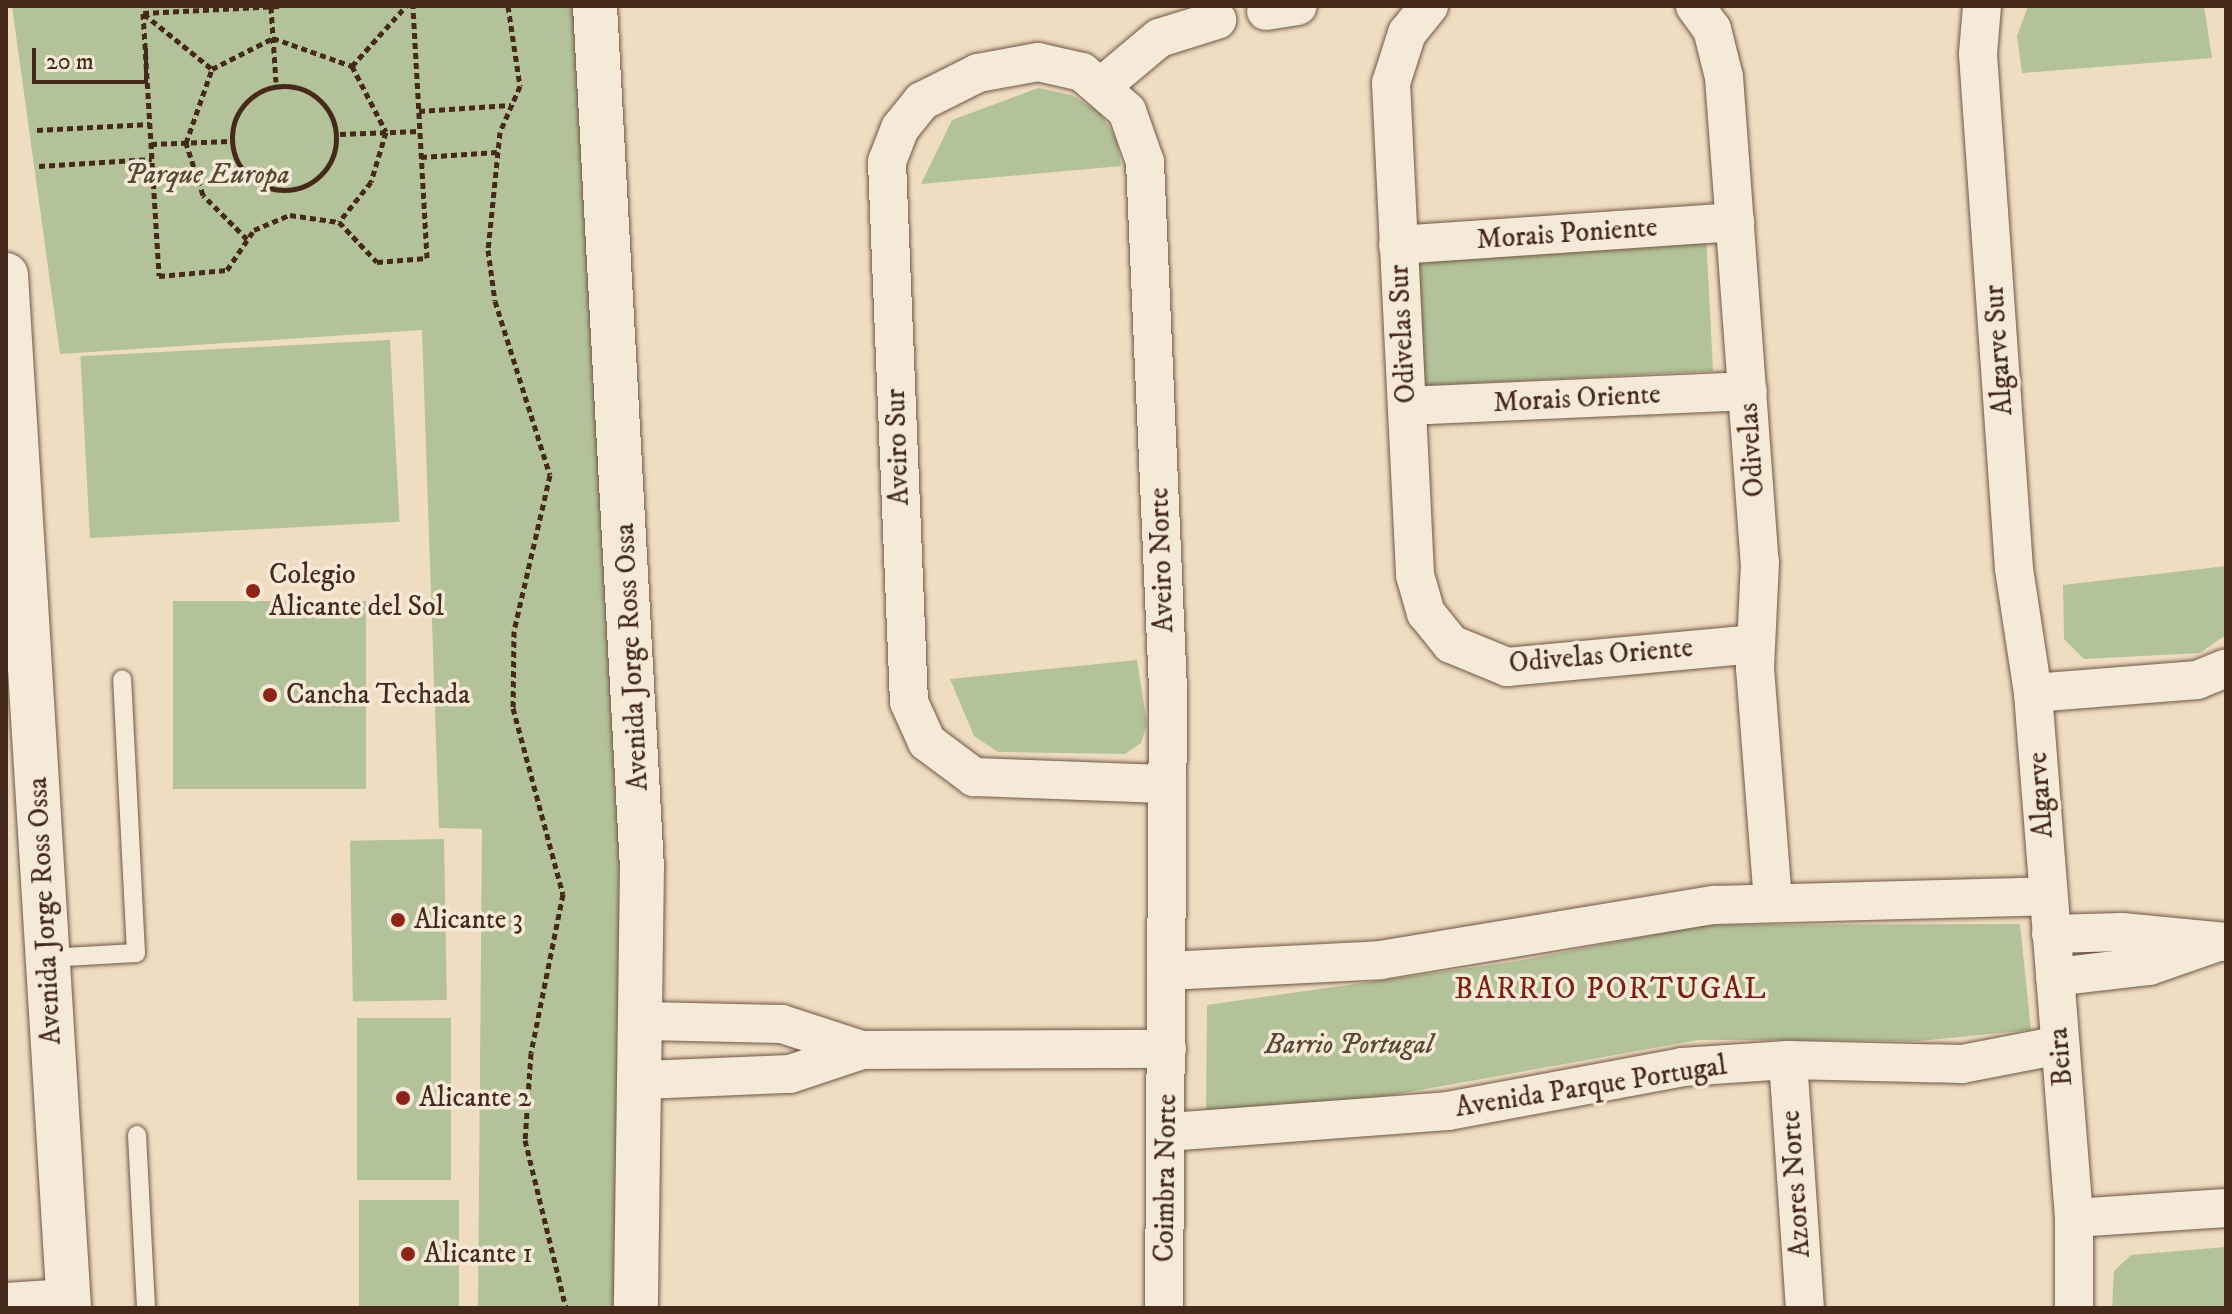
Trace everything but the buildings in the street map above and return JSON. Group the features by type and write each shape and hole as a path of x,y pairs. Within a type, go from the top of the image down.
{"street":[{"name":"Avenida Jorge Ross Ossa","path":"595,6 626,511 645,1021 636,1308"},
{"name":"Odivelas","path":"1695,6 1721,52 1761,581 1755,644 1773,901"},
{"name":"Algarve Sur","path":"1982,6 1978,54 2014,569 2033,693"},
{"name":"Odivelas Sur","path":"1413,10 1391,83 1417,585 1426,613 1451,644"},
{"path":"1103,85 1159,38 1217,20"},
{"name":"Aveiro Sur","path":"1103,85 1038,62 978,73 922,101 892,145 885,197 908,691 927,742 974,777 1164,784"},
{"name":"Aveiro Norte","path":"1103,85 1127,111 1145,162 1168,689 1164,784 1167,1049"},
{"name":"Morais Poniente","path":"1398,245 1735,222"},
{"name":"Avenida Jorge Ross Ossa","path":"6,275 68,1303"},
{"name":"Morais Oriente","path":"1407,406 1748,391"},
{"name":"Odivelas Oriente","path":"1451,644 1487,664 1518,667 1755,644"},
{"path":"2033,693 2197,680 2226,668"},
{"name":"Algarve","path":"2033,693 2048,896"},
{"path":"1166,971 1381,960 1653,911 1773,901 2048,896"},
{"name":"Beira","path":"2048,896 2074,1218 2074,1308"},
{"path":"2051,934 2136,932 2221,943"},
{"path":"2055,977 2149,966 2221,943"},
{"path":"645,1021 782,1024 862,1050 1167,1049"},
{"name":"Avenida Parque Portugal","path":"1169,1132 1360,1122 1682,1067 1788,1060 1962,1064 2060,1045"},
{"name":"Coimbra Norte","path":"1164,1308 1169,1132 1167,1049"},
{"path":"644,1080 790,1074 862,1050"},
{"name":"Azores Norte","path":"1788,1060 1801,1307"},
{"path":"2074,1218 2226,1208"},
{"path":"6,1302 68,1303"}],"lane":[{"path":"47,958 136,953 122,679"},
{"path":"137,1135 146,1308"}],"path":[{"path":"143,13 279,6"},
{"path":"352,66 406,6"},
{"path":"143,13 159,276 227,270 247,239 290,215 339,222 377,262 427,258 413,6"},
{"path":"508,6 520,86 497,152 488,250 495,301 550,475 514,631 513,708 563,894 531,1053 525,1140 566,1308"},
{"path":"271,7 276,82"},
{"path":"143,13 212,69"},
{"path":"247,239 203,195 186,143 212,69 273,38 352,66 386,132 371,182 339,222"},
{"path":"276,82 315,94 340,134 326,170 293,193 248,178 230,141 243,101 276,82"},
{"path":"419,111 511,105"},
{"path":"37,130 150,124"},
{"path":"340,134 420,131"},
{"path":"151,144 230,141"},
{"path":"421,157 497,152"},
{"path":"39,166 152,159"}],"green space":[{"name":"Parque Europa","path":"12,6 574,6 619,852 624,1037 616,1308 478,1308 482,829 439,828 422,330 60,354"},
{"path":"2028,6 2204,6 2212,58 2022,73 2017,36"},
{"path":"1038,88 1072,95 1100,113 1117,140 1121,166 921,184 952,120"},
{"path":"1706,236 1713,371 1420,386 1413,251"},
{"path":"390,340 400,522 90,538 80,356"},
{"path":"2226,566 2226,635 2200,653 2084,659 2064,639 2063,585"},
{"name":"Cancha Techada","path":"173,601 366,601 366,789 173,789"},
{"path":"1137,660 1147,724 1141,743 1125,754 998,752 974,736 950,679"},
{"name":"Alicante 3","path":"444,839 447,1000 353,1002 350,841"},
{"name":"Barrio Portugal","path":"2020,924 2031,1030 1918,1041 1698,1040 1353,1102 1206,1111 1207,1005 1512,962 1704,925"},
{"name":"Alicante 2","path":"357,1018 451,1018 451,1180 357,1180"},
{"name":"Alicante 1","path":"359,1200 459,1200 459,1308 359,1308"},
{"path":"2226,1247 2226,1308 2112,1308 2114,1271 2131,1255"}],"place":[{"name":"Colegio Alicante del Sol","path":"253,591"},
{"name":"Cancha Techada","path":"270,695"},
{"name":"Alicante 3","path":"398,920"},
{"name":"Alicante 2","path":"403,1098"},
{"name":"Alicante 1","path":"408,1254"}],"district":[{"name":"BARRIO PORTUGAL","path":"1611,990"}]}
